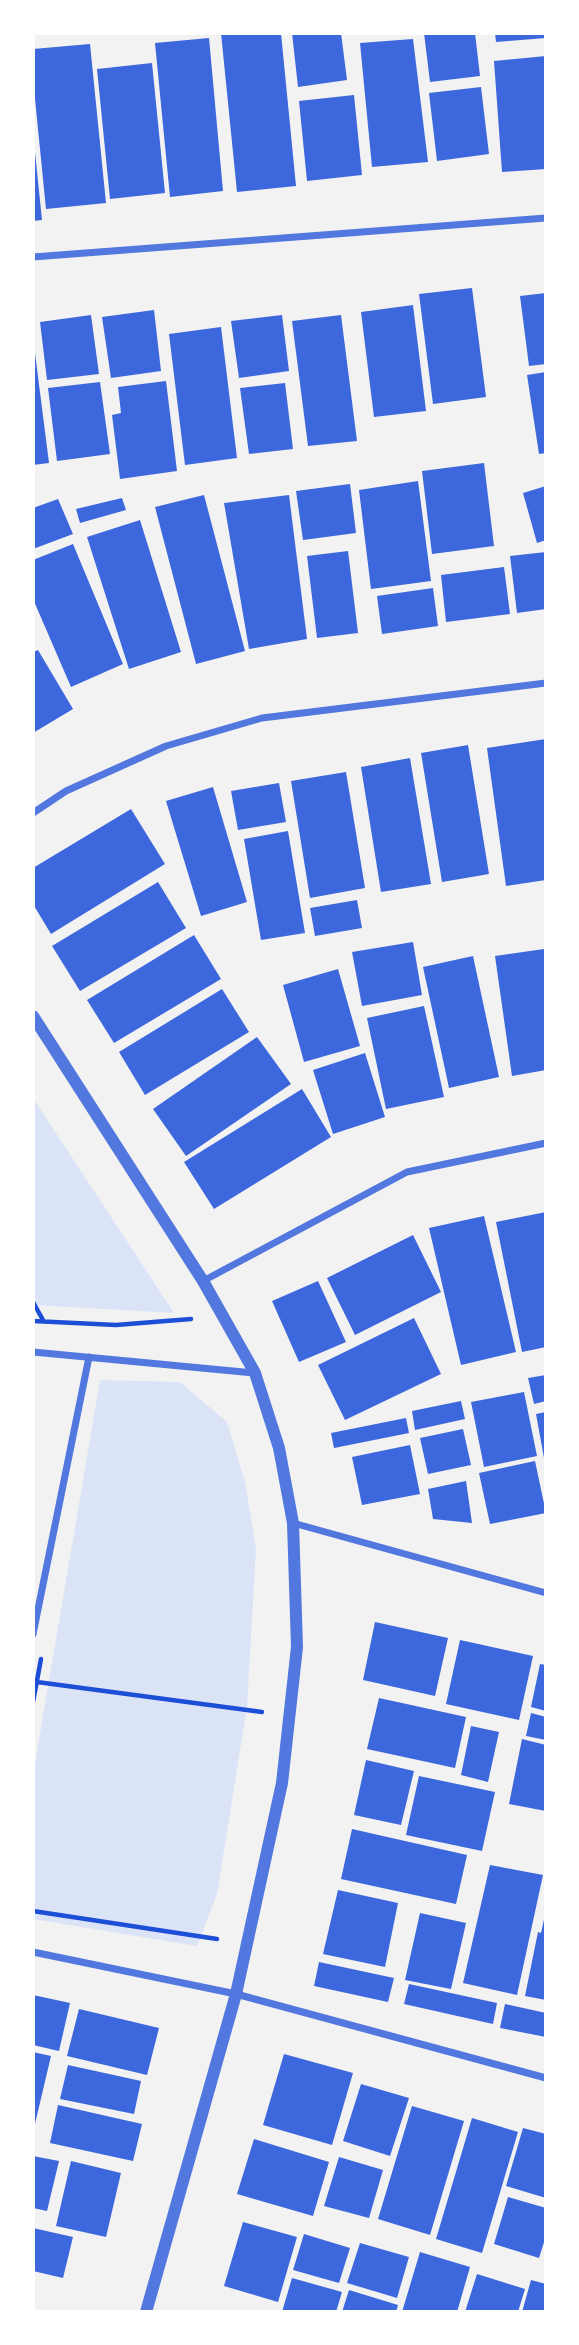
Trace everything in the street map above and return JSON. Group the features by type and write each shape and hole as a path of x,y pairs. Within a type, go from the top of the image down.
{"street":[{"path":"33,257 546,218"},
{"path":"33,813 66,791 166,746 262,718 546,683"},
{"path":"33,1016 204,1280 255,1373 279,1448 293,1523 297,1647 282,1783 236,1994 146,2312"},
{"path":"204,1280 407,1172 546,1143"},
{"path":"33,1352 255,1373"},
{"path":"33,1634 89,1357"},
{"path":"293,1523 546,1593"},
{"path":"33,1952 236,1994 546,2078"}],"path":[{"path":"33,1302 44,1321"},
{"path":"33,1321 116,1325 191,1319"},
{"path":"33,1702 42,1655"},
{"path":"37,1682 264,1713"},
{"path":"33,1911 217,1939"}],"shaded area":[{"path":"33,1098 174,1313 33,1305"},
{"path":"100,1380 180,1382 227,1422 245,1482 256,1549 247,1707 217,1894 197,1946 33,1919 33,1775"}],"building":[{"path":"221,33 281,33 296,186 237,192"},
{"path":"292,33 341,33 347,80 298,87"},
{"path":"424,33 475,33 480,76 430,82"},
{"path":"495,33 546,33 546,38 496,42"},
{"path":"209,38 223,191 170,197 155,43"},
{"path":"413,39 428,162 372,167 360,43"},
{"path":"90,44 106,203 46,209 33,79 33,49"},
{"path":"546,56 546,169 502,172 494,61"},
{"path":"152,63 165,193 110,199 97,69"},
{"path":"481,87 489,154 437,161 429,93"},
{"path":"354,95 362,175 307,181 299,101"},
{"path":"33,152 42,220 33,221"},
{"path":"472,288 486,397 433,404 419,294"},
{"path":"546,293 546,364 529,366 520,296"},
{"path":"413,305 426,411 374,417 361,312"},
{"path":"154,310 161,371 111,378 102,317"},
{"path":"91,315 99,374 47,380 40,322"},
{"path":"282,315 289,371 239,378 231,321"},
{"path":"341,315 357,441 308,446 292,321"},
{"path":"221,327 237,458 185,465 169,334"},
{"path":"35,353 49,463 33,465 33,354"},
{"path":"546,372 546,453 539,454 527,375"},
{"path":"166,381 177,471 120,479 112,415 121,413 118,387"},
{"path":"100,382 110,454 57,461 48,388"},
{"path":"285,383 293,449 249,454 240,388"},
{"path":"484,463 494,546 432,554 422,471"},
{"path":"418,481 431,581 371,589 359,490"},
{"path":"350,484 356,533 303,540 296,491"},
{"path":"546,486 546,540 537,543 523,493"},
{"path":"204,495 245,651 196,664 155,507"},
{"path":"289,495 307,639 249,649 224,503"},
{"path":"122,498 126,510 80,523 76,509"},
{"path":"58,499 73,534 33,549 33,508"},
{"path":"140,520 181,652 129,669 87,537"},
{"path":"73,544 123,664 71,687 33,599 33,560"},
{"path":"348,551 358,633 317,638 307,556"},
{"path":"546,552 546,609 517,613 510,556"},
{"path":"504,567 510,614 446,622 441,575"},
{"path":"433,588 438,626 382,634 377,596"},
{"path":"38,650 73,709 33,733 33,652"},
{"path":"546,739 546,880 506,886 487,748"},
{"path":"468,745 489,874 442,882 421,753"},
{"path":"410,758 431,884 381,892 361,767"},
{"path":"346,772 365,888 310,898 291,781"},
{"path":"279,783 286,822 238,830 231,791"},
{"path":"213,787 247,902 201,916 166,801"},
{"path":"131,809 165,864 51,934 33,904 33,868"},
{"path":"288,831 305,933 261,940 244,839"},
{"path":"158,882 186,928 80,991 52,946"},
{"path":"357,900 362,928 315,936 310,908"},
{"path":"194,935 221,979 114,1043 87,1000"},
{"path":"413,942 422,995 362,1006 352,952"},
{"path":"544,949 546,1070 512,1076 495,956"},
{"path":"473,956 499,1077 449,1088 423,967"},
{"path":"338,969 360,1046 304,1062 283,985"},
{"path":"222,989 249,1032 145,1095 119,1052"},
{"path":"424,1006 444,1097 386,1109 367,1018"},
{"path":"257,1037 291,1084 186,1156 153,1109"},
{"path":"365,1053 385,1117 333,1134 313,1070"},
{"path":"302,1089 331,1137 214,1209 184,1162"},
{"path":"546,1212 546,1347 522,1352 496,1222"},
{"path":"484,1216 516,1352 461,1365 429,1228"},
{"path":"413,1235 441,1292 355,1335 327,1278"},
{"path":"318,1281 346,1342 299,1362 272,1301"},
{"path":"414,1318 441,1374 345,1420 318,1365"},
{"path":"546,1375 546,1401 534,1404 528,1378"},
{"path":"524,1392 537,1456 484,1467 471,1402"},
{"path":"461,1401 465,1419 415,1430 412,1411"},
{"path":"546,1412 546,1458 544,1458 536,1414"},
{"path":"406,1418 409,1433 334,1448 331,1433"},
{"path":"463,1429 471,1465 428,1474 420,1438"},
{"path":"410,1445 420,1494 362,1505 352,1457"},
{"path":"535,1461 546,1513 490,1524 479,1473"},
{"path":"466,1481 472,1523 433,1519 428,1489"},
{"path":"375,1622 448,1638 435,1696 363,1680"},
{"path":"460,1640 533,1656 519,1720 446,1704"},
{"path":"540,1664 546,1665 546,1711 531,1707"},
{"path":"379,1698 466,1717 455,1768 367,1749"},
{"path":"531,1713 546,1717 546,1740 526,1736"},
{"path":"471,1726 499,1732 488,1782 461,1775"},
{"path":"522,1739 546,1745 546,1811 509,1804"},
{"path":"366,1760 414,1771 401,1825 354,1815"},
{"path":"419,1776 495,1792 482,1851 406,1835"},
{"path":"352,1829 467,1855 456,1904 341,1879"},
{"path":"490,1865 543,1875 517,1995 463,1983"},
{"path":"338,1890 398,1903 385,1967 323,1954"},
{"path":"420,1913 466,1923 451,1989 405,1980"},
{"path":"545,1915 546,2000 525,1996 538,1932 541,1933"},
{"path":"319,1962 394,1978 388,2002 314,1986"},
{"path":"409,1984 497,2003 493,2024 404,2004"},
{"path":"33,1995 70,2003 59,2051 33,2045"},
{"path":"505,2004 546,2013 546,2037 500,2028"},
{"path":"79,2009 159,2028 147,2075 67,2056"},
{"path":"33,2052 51,2056 34,2128 33,2127"},
{"path":"284,2054 353,2073 332,2145 263,2125"},
{"path":"68,2065 141,2081 134,2114 60,2099"},
{"path":"361,2084 409,2098 390,2156 343,2141"},
{"path":"58,2105 142,2124 133,2161 50,2143"},
{"path":"412,2106 464,2121 430,2235 378,2219"},
{"path":"472,2118 518,2132 482,2253 436,2239"},
{"path":"523,2128 546,2134 546,2198 506,2186"},
{"path":"254,2139 329,2162 313,2216 237,2194"},
{"path":"33,2156 59,2161 47,2211 33,2208"},
{"path":"339,2157 383,2170 369,2218 324,2206"},
{"path":"71,2161 121,2173 106,2237 56,2226"},
{"path":"508,2197 546,2208 546,2236 539,2258 494,2244"},
{"path":"243,2222 297,2237 278,2302 224,2286"},
{"path":"33,2228 73,2237 63,2278 33,2271"},
{"path":"304,2234 350,2248 339,2283 293,2270"},
{"path":"360,2243 409,2257 397,2298 347,2283"},
{"path":"420,2252 470,2267 457,2312 402,2312"},
{"path":"477,2274 525,2289 518,2312 465,2312"},
{"path":"292,2278 342,2292 336,2312 282,2312"},
{"path":"531,2280 546,2284 546,2312 522,2312"},
{"path":"349,2290 398,2305 396,2312 342,2312"}]}
